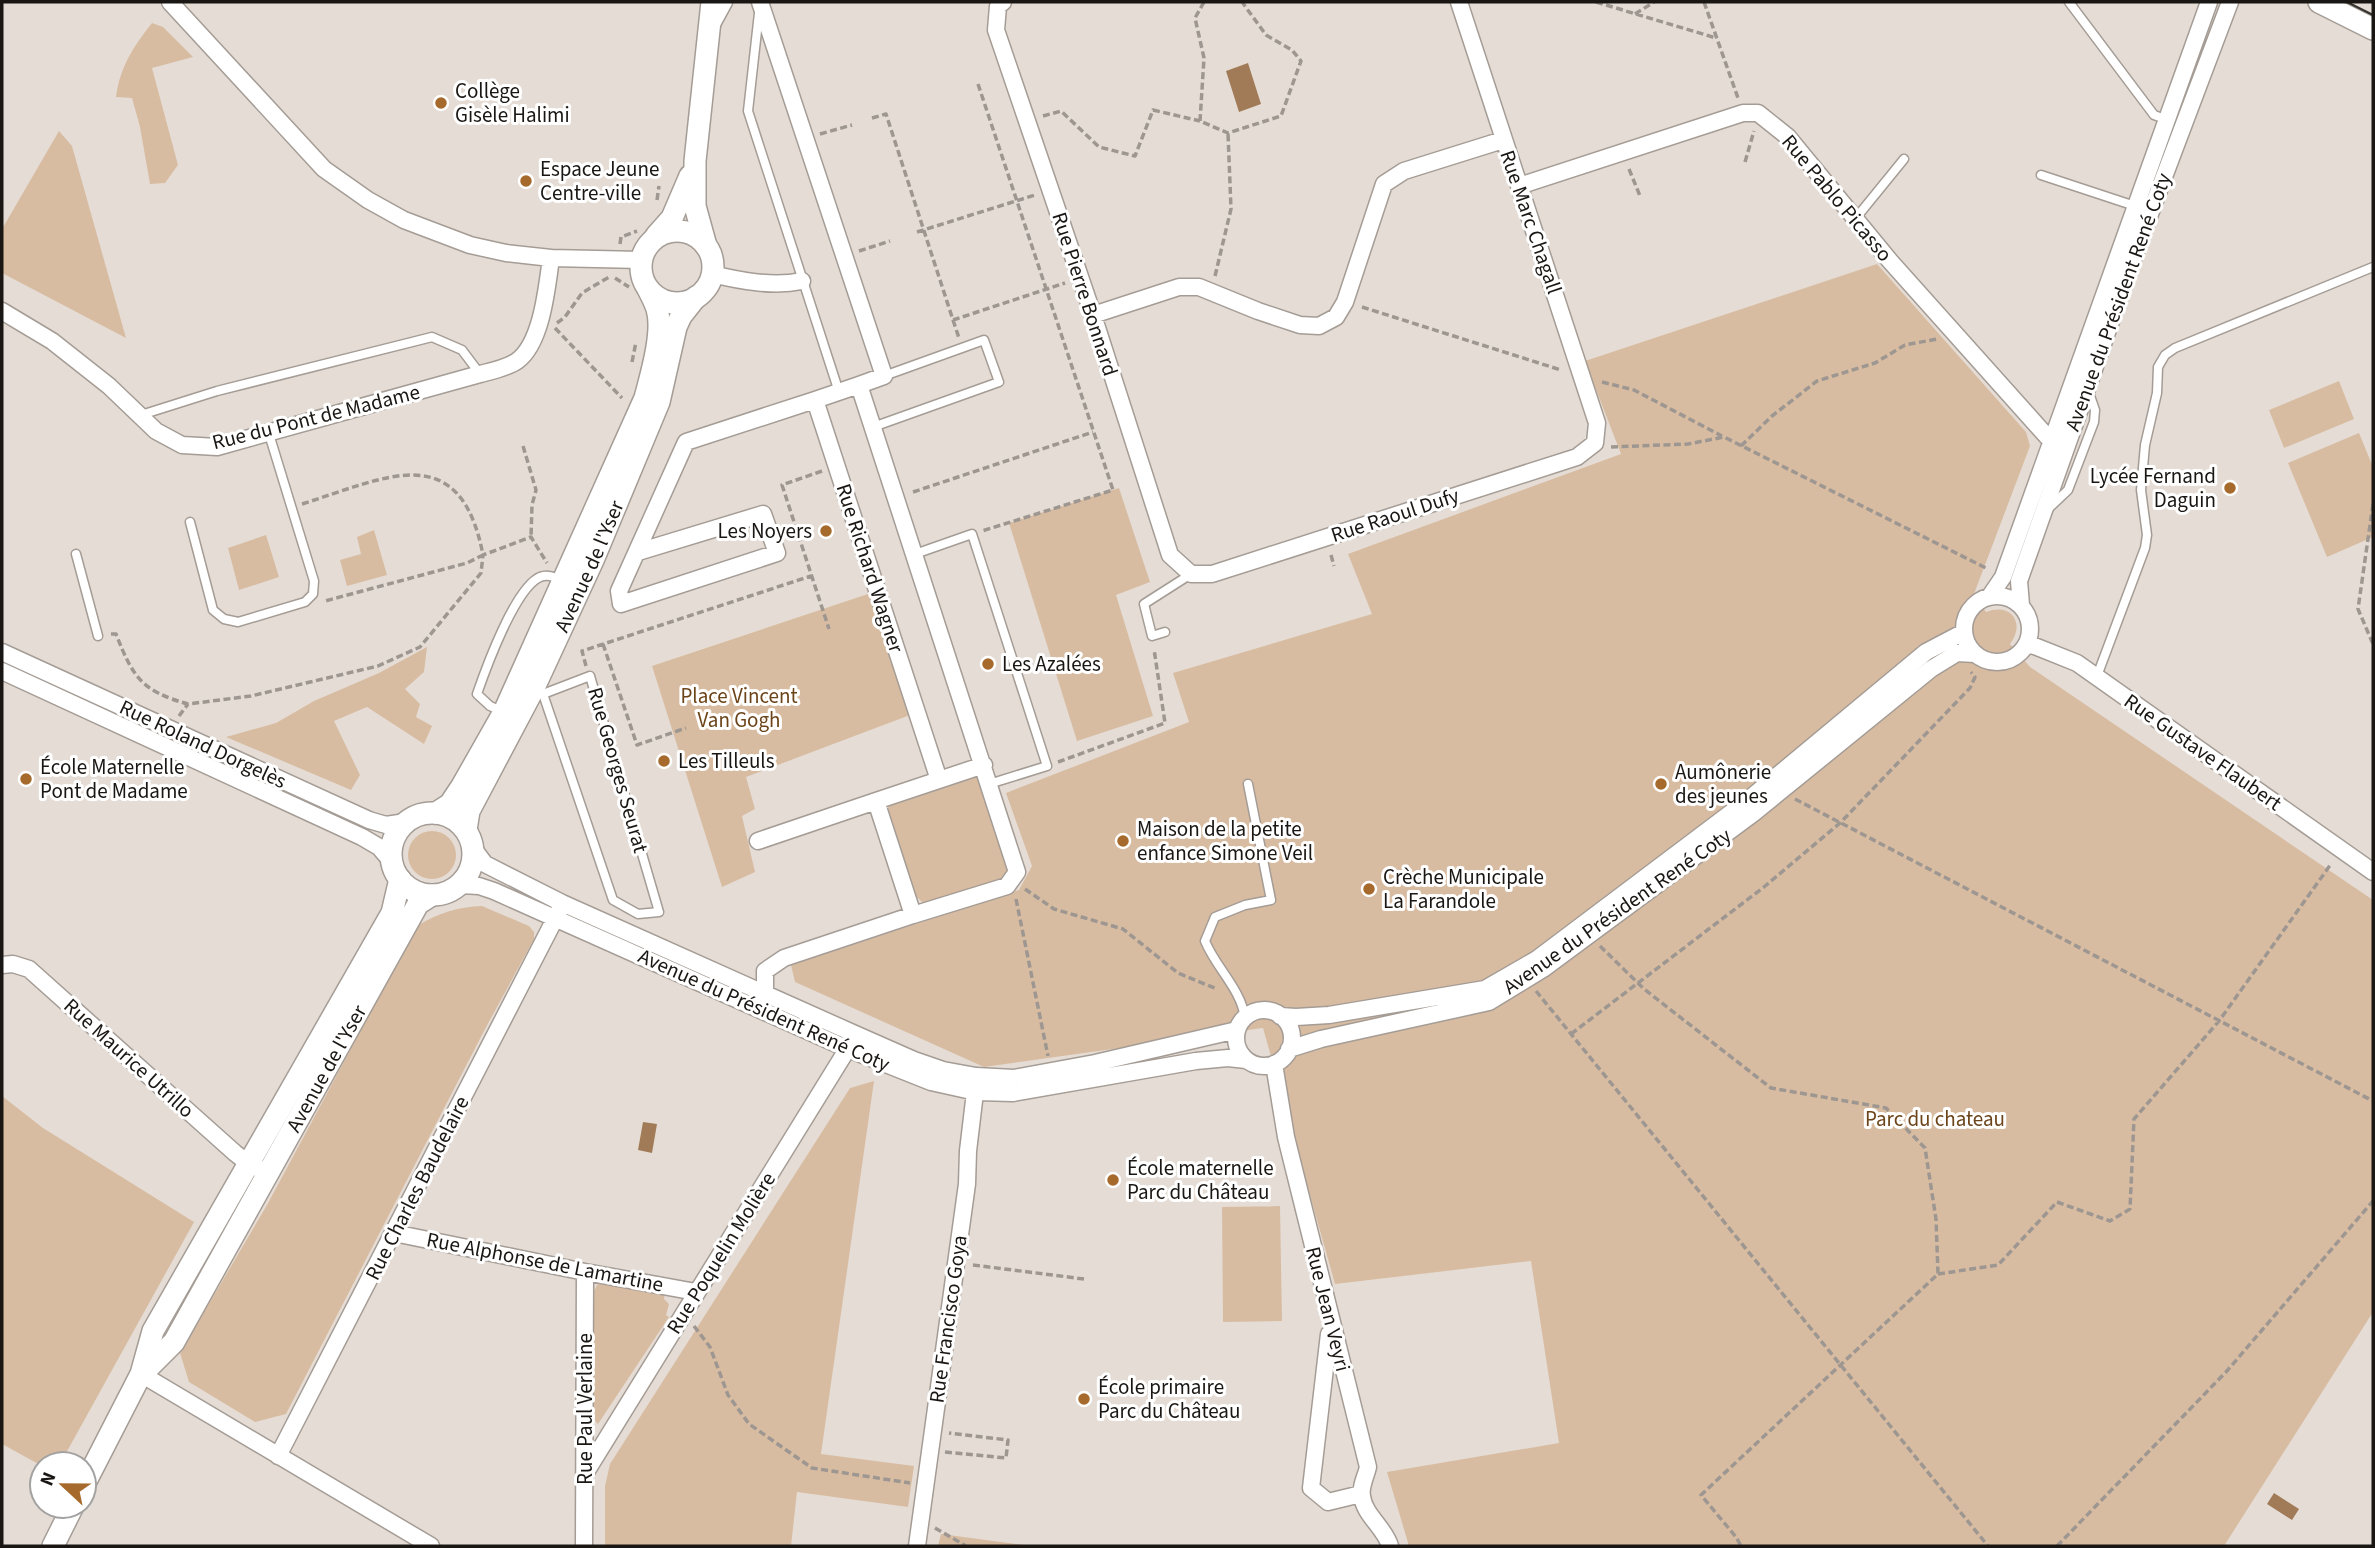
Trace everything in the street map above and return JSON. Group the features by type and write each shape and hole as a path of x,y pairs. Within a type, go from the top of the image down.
{"main road":[{"path":"695,161 681,202 672,218 644,251 641,260 642,293 665,301 686,302 696,297 709,283 712,274 713,264 698,224 695,206 695,161 712,2"},
{"path":"2319,2 2373,29"},
{"path":"656,236 678,230 689,232 706,246"},
{"name":"Avenue de l'Yser","path":"436,813 450,804 504,712 645,398 659,326 658,311 642,293"},
{"name":"Avenue de l'Yser","path":"469,839 469,811 538,692 659,402 676,327 696,297"},
{"path":"436,813 447,816 469,839 473,862 460,885 447,892 432,895 419,893 396,870 392,846 406,822 421,815 436,813"},
{"name":"Avenue de l'Yser","path":"259,1168 392,913 396,870"},
{"name":"Avenue de l'Yser","path":"98,1458 141,1374 153,1331 259,1168 418,904 432,895"},
{"path":"53,1546 66,1520"}],"street":[{"path":"170,2 324,169 368,200 404,220 470,245 506,253 551,258 641,260"},
{"path":"709,29 724,2"},
{"name":"Rue Marc Chagall","path":"1459,2 1597,422 1595,443"},
{"name":"Avenue du Président René Coty","path":"1990,596 2003,577 2209,2"},
{"name":"Avenue du Président René Coty","path":"2021,605 2019,581 2230,2"},
{"path":"638,552 763,514 777,553 621,604 619,590 686,442 884,376 761,3"},
{"name":"Rue Pierre Bonnard","path":"1000,4 996,30 1093,315 1170,555 1191,574"},
{"path":"1519,186 1622,151 1751,113"},
{"name":"Rue Pablo Picasso","path":"1751,113 1788,138 1890,261 2051,441"},
{"path":"1093,315 1179,287 1199,287 1300,325 1319,326 1336,317 1345,302 1384,184 1404,171 1503,140"},
{"name":"Rue du Pont de Madame","path":"2,311 52,341 109,386 156,431 182,444 217,447 516,362 546,325 551,258"},
{"path":"712,274 736,280 787,284 802,281"},
{"path":"762,1001 765,971 784,958 1007,886 1017,872 859,385"},
{"name":"Rue Richard Wagner","path":"815,400 939,780"},
{"name":"Rue Raoul Dufy","path":"1191,574 1212,573 1519,477 1577,457 1595,443"},
{"path":"1990,596 2007,596 2021,605 2031,627 2027,643 2016,656 2000,662 1983,659 1975,654 1965,640 1964,632 1967,613 1973,605 1990,596"},
{"name":"Avenue du Président René Coty","path":"1280,1016 1329,1015 1485,989 1548,951 1748,800 1926,652 1964,632"},
{"name":"Rue Gustave Flaubert","path":"2027,643 2077,663 2097,676 2373,872"},
{"name":"Rue Roland Dorgelès","path":"2,652 369,820 386,825 406,822"},
{"path":"1957,653 1975,654"},
{"name":"Avenue du Président René Coty","path":"1289,1049 1321,1039 1489,1002 1589,935 1781,792 1931,669 1957,653"},
{"name":"Rue Roland Dorgelès","path":"2,671 351,832 379,847 396,870"},
{"path":"758,841 984,765"},
{"path":"876,801 913,915"},
{"name":"Avenue du Président René Coty","path":"469,839 485,864 932,1082 976,1084 1013,1093 1196,1061 1228,1058 1246,1060"},
{"name":"Avenue du Président René Coty","path":"460,885 479,886 494,891 556,919 762,1001"},
{"path":"556,919 562,903"},
{"name":"Rue Charles Baudelaire","path":"278,1456 556,919"},
{"name":"Rue Maurice Utrillo","path":"2,965 13,964 29,970 259,1168"},
{"path":"1266,1010 1280,1016 1291,1034 1286,1055 1274,1064 1259,1066 1246,1060 1238,1049 1241,1024 1258,1011 1266,1010"},
{"name":"Avenue du Président René Coty","path":"976,1084 1095,1063 1241,1024"},
{"name":"Rue Poquelin Molière","path":"586,1472 852,1042"},
{"name":"Rue Jean Veyri","path":"1274,1064 1286,1137 1368,1467 1361,1494"},
{"name":"Rue Francisco Goya","path":"917,1546 957,1263 976,1084"},
{"name":"Rue Alphonse de Lamartine","path":"394,1233 696,1292"},
{"name":"Rue Paul Verlaine","path":"584,1546 585,1272"},
{"path":"1330,1322 1311,1488 1328,1502 1361,1494 1366,1508 1387,1536 1390,1546"},
{"path":"141,1374 431,1546"}],"lane":[{"path":"2069,2 2154,115 2168,120"},
{"path":"761,3 748,111 839,392"},
{"path":"1856,218 1904,159"},
{"path":"2042,175 2135,206"},
{"path":"2097,676 2145,548 2147,535 2141,491 2145,445 2157,393 2158,367 2165,355 2175,348 2373,267"},
{"path":"140,416 217,391 432,337 462,350 480,374"},
{"path":"873,427 999,382 984,340 884,376"},
{"path":"190,522 213,610 224,619 238,622 305,602 313,594 314,581 269,433"},
{"path":"915,554 972,534 1047,766 989,785"},
{"path":"76,554 98,636"},
{"path":"1165,632 1152,636 1144,604 1191,574"},
{"path":"504,712 490,706 477,694 491,655 526,590 539,578 551,576 564,581"},
{"name":"Rue Georges Seurat","path":"590,676 659,912 638,914 613,900 538,692 590,676"},
{"path":"1241,1024 1243,1002 1212,958 1205,941 1215,917 1245,905 1271,900 1248,784"}],"path":[{"path":"1200,121 1204,58 1195,18 1204,2"},
{"path":"1027,120 1061,111 1099,147 1135,156 1153,110 1200,121 1228,133 1281,116 1301,61 1292,50 1266,35 1242,2"},
{"path":"1596,2 1716,38"},
{"path":"1635,14 1654,2"},
{"path":"1704,2 1716,38 1751,113 1745,162"},
{"path":"972,534 1113,490 978,84"},
{"path":"872,118 886,114 953,320 1080,277"},
{"path":"805,139 852,125"},
{"path":"1211,291 1231,209 1228,133"},
{"path":"1622,151 1640,197"},
{"path":"917,232 1050,190"},
{"path":"844,256 890,241"},
{"path":"614,278 619,258"},
{"path":"622,397 546,325 565,317 582,293 590,286 604,282 608,277 642,293"},
{"path":"1345,302 1583,377 1634,390 1724,438 2003,577"},
{"path":"1741,446 1772,416 1817,381 1875,363 1905,345 1957,335"},
{"path":"633,370 632,357 638,338"},
{"path":"619,409 626,388"},
{"path":"896,498 1093,432"},
{"path":"1595,443 1615,448 1688,444 1724,438"},
{"path":"523,446 536,490 532,505 531,537 549,566 557,556"},
{"path":"829,629 782,485 837,466"},
{"path":"98,636 116,634 129,668 144,685 178,701 188,704 251,696 379,666 420,647 481,573 483,555 480,539 460,493 443,482 419,474 392,476 291,507"},
{"path":"2373,504 2358,609 2373,644"},
{"path":"313,594 320,602 467,563 531,537"},
{"path":"590,676 582,651 811,576"},
{"path":"1047,766 1165,723 1152,636"},
{"path":"603,643 636,745 686,728"},
{"path":"1571,1034 1764,887 1840,822 1970,688 1975,677 1957,653"},
{"path":"1781,792 2373,1101"},
{"path":"1741,1546 1702,1495 1938,1274 1997,1265 2057,1202 2110,1221 2130,1209 2134,1119 2219,1021 2342,850"},
{"path":"1012,880 1054,909 1123,929 1178,973 1223,991"},
{"path":"1012,880 1048,1058"},
{"path":"1589,935 1639,984 1771,1088 1886,1108 1925,1148 1936,1219 1938,1274"},
{"path":"1526,979 1987,1546"},
{"path":"2057,1546 2225,1372 2373,1200"},
{"path":"957,1263 1084,1279"},
{"path":"681,1318 697,1328 710,1347 728,1395 749,1424 812,1468 925,1486"},
{"path":"929,1450 1006,1458 1008,1440 931,1432"},
{"path":"920,1520 966,1546"}],"green space":[{"path":"152,23 163,27 193,57 152,68 178,165 165,183 150,184 132,98 116,97 128,58"},
{"path":"59,131 72,146 126,338 2,273 2,229"},
{"name":"Parc du chateau","path":"1877,264 2026,432 2030,446 1974,594 1986,612 2003,610 2013,616 2017,629 2010,644 2030,667 2373,900 2373,1312 2224,1546 1409,1546 1387,1472 1559,1443 1531,1261 1335,1284 1263,1028 984,1067 795,982 791,965 1019,890 1032,866 1006,793 1189,722 1173,673 1372,614 1348,554 1621,454 1585,361"},
{"path":"2339,381 2354,419 2284,448 2269,410"},
{"path":"2359,433 2373,467 2373,537 2327,557 2288,463"},
{"path":"1119,488 1150,582 1116,595 1153,716 1077,741 1009,523"},
{"path":"374,530 387,575 347,586 340,560 361,554 357,537"},
{"path":"266,535 279,577 239,590 228,548"},
{"name":"Place Vincent Van Gogh","path":"871,593 910,715 746,777 755,809 742,816 755,872 722,887 652,666"},
{"path":"427,647 424,672 405,689 420,704 416,717 432,726 424,744 367,707 334,721 360,775 351,790 226,737 276,723 314,701 379,673"},
{"path":"984,765 1012,866 1006,877 930,902 922,902 913,893 888,808 891,803"},
{"path":"432,831 449,838 456,855 449,872 432,879 415,872 408,855 415,838"},
{"path":"482,906 529,926 534,932 534,939 286,1414 255,1422 189,1382 180,1353 267,1205 417,926 448,911"},
{"path":"874,1081 821,1454 914,1466 908,1507 797,1492 791,1546 605,1546 605,1486 610,1464 850,1088"},
{"path":"2,1096 43,1128 194,1222 68,1450 28,1450 28,1458 2,1444"},
{"path":"1280,1206 1282,1321 1223,1322 1222,1207"},
{"path":"599,1282 665,1293 664,1299 669,1304 666,1315 669,1317 598,1424 590,1416 592,1294"},
{"path":"941,1534 1031,1546 938,1546"}],"shaded area":[{"path":"1248,63 1261,104 1239,112 1226,71"},
{"path":"643,1122 657,1124 652,1153 638,1150"},
{"path":"2274,1493 2299,1509 2292,1520 2267,1504"}],"tram line":[{"path":"2347,2 2373,15"}],"place":[{"name":"Collège Gisèle Halimi","path":"441,103"},
{"name":"Espace Jeune Centre-ville","path":"526,181"},
{"name":"Lycée Fernand Daguin","path":"2230,488"},
{"name":"Les Noyers","path":"826,531"},
{"name":"Les Azalées","path":"988,664"},
{"name":"Les Tilleuls","path":"664,761"},
{"name":"École Maternelle Pont de Madame","path":"26,779"},
{"name":"Aumônerie des jeunes","path":"1661,784"},
{"name":"Maison de la petite enfance Simone Veil","path":"1123,841"},
{"name":"Crèche Municipale La Farandole","path":"1369,889"},
{"name":"École maternelle Parc du Château","path":"1113,1180"},
{"name":"École primaire Parc du Château","path":"1084,1399"}]}
